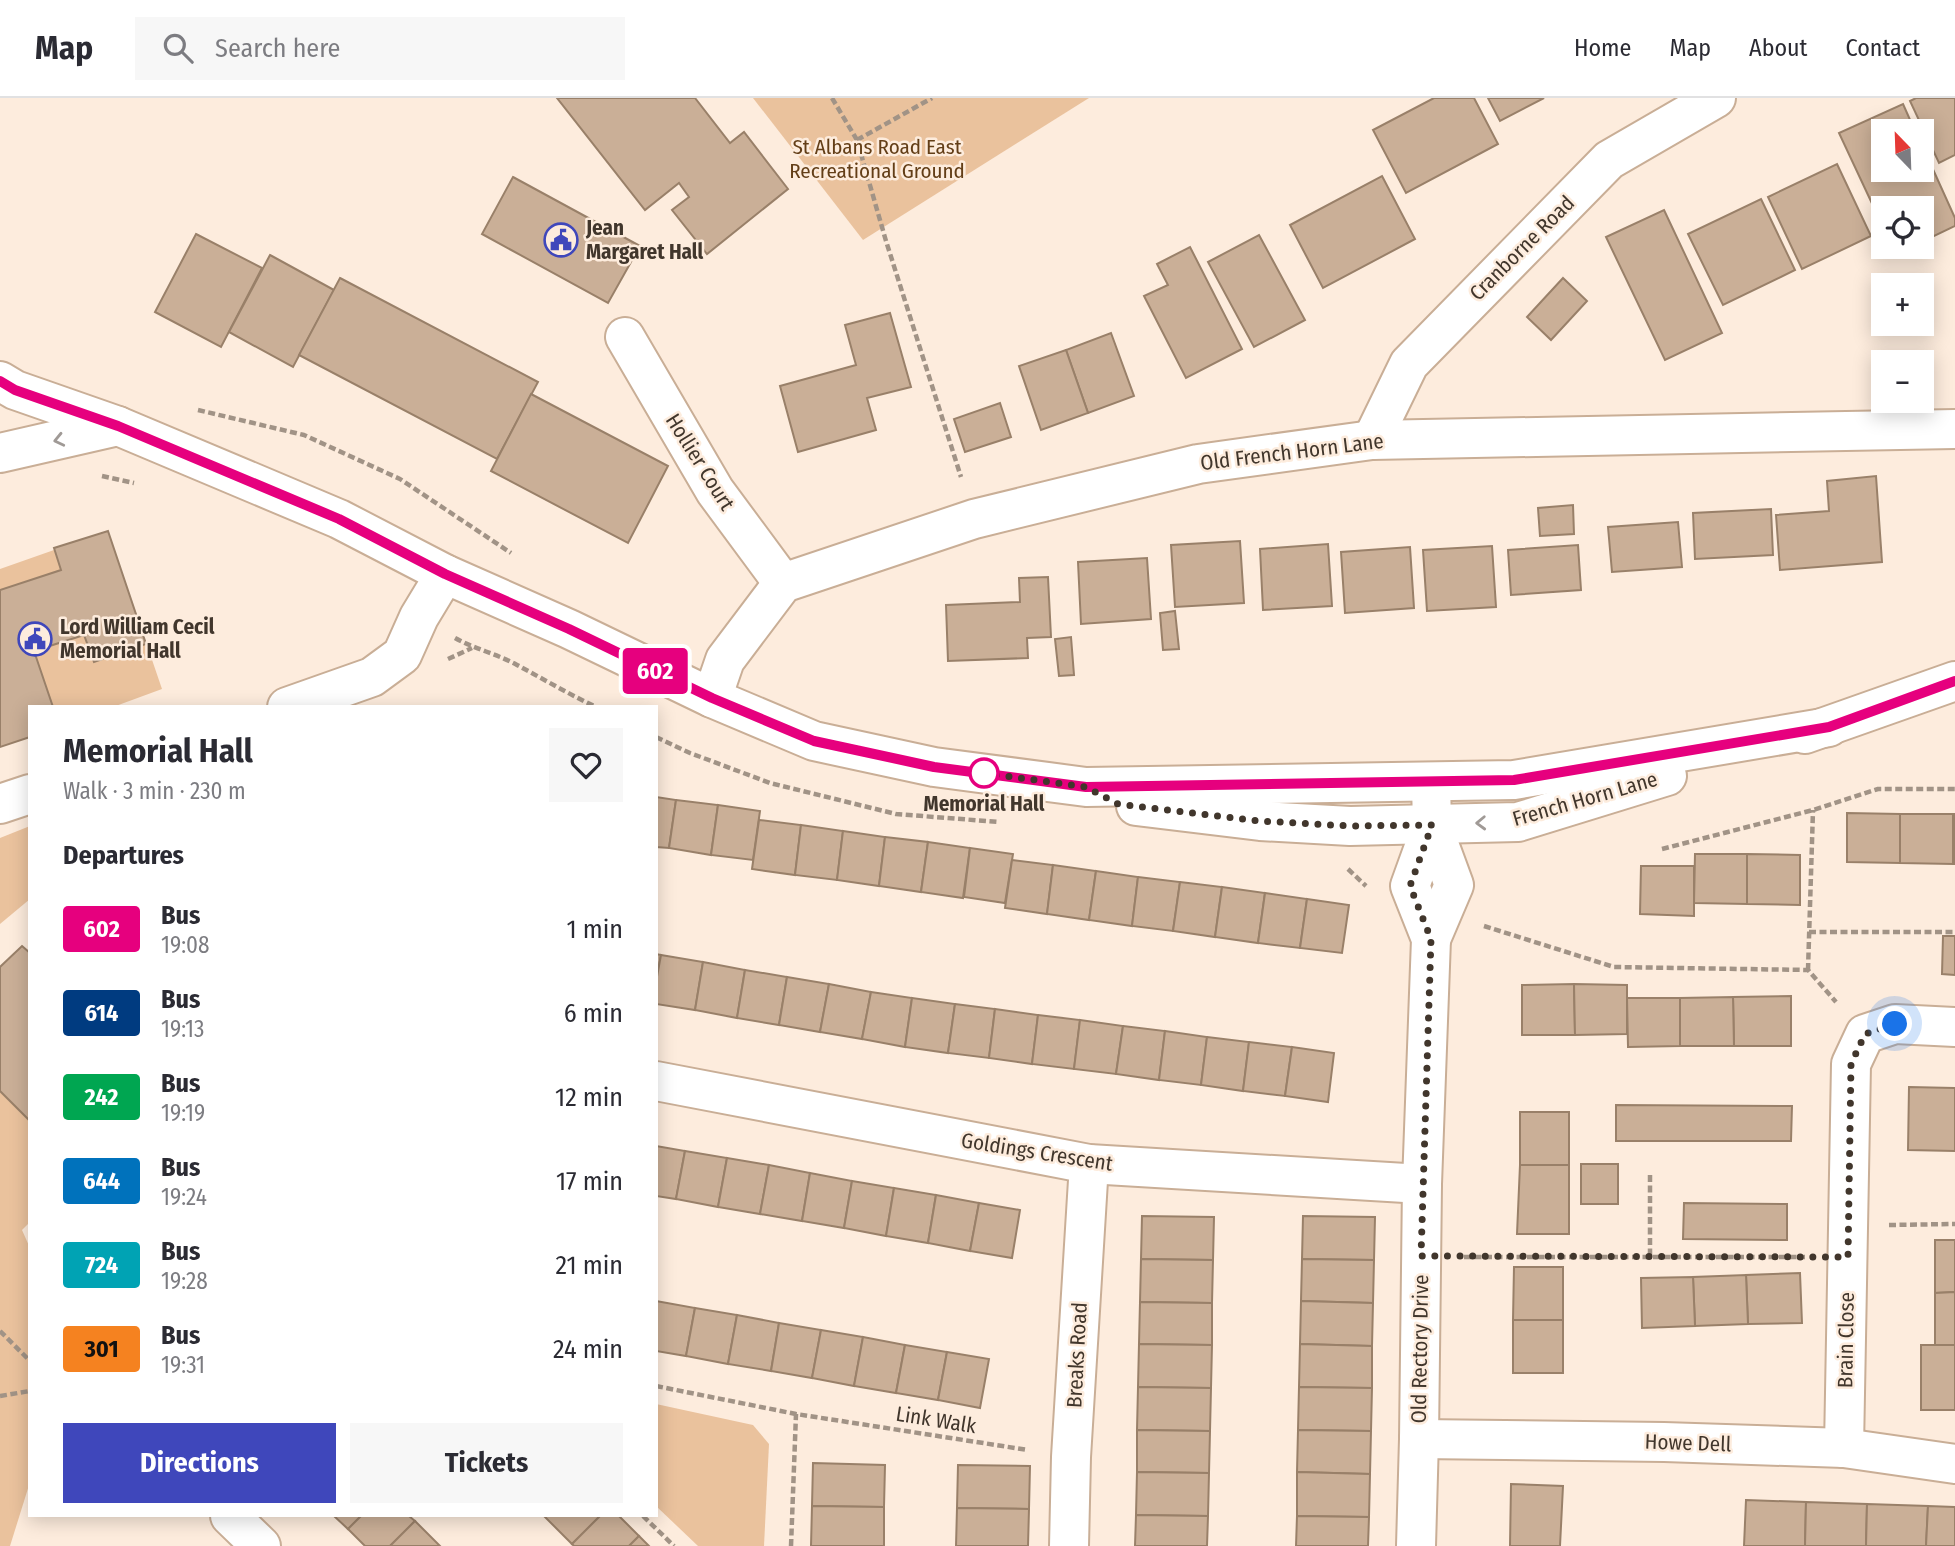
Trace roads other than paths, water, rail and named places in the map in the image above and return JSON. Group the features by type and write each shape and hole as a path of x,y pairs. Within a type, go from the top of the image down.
{"street":[{"name":"Cranborne Road","path":"1372,440 1409,363 1609,160 1716,98"},
{"name":"Hollier Court","path":"625,337 715,491 783,583"},
{"name":"French Horn Lane","path":"0,381 15,390 118,426 339,519 445,574 569,629 712,698 814,741 934,767 1086,787 1514,780 1829,727"},
{"path":"0,453 118,426"},
{"name":"Old French Horn Lane","path":"783,583 974,519 1198,464 1372,440 1955,429"},
{"path":"293,705 372,677 402,654 419,617 445,574"},
{"path":"712,698 725,660 783,583"},
{"name":"French Horn Lane","path":"1086,787 1118,804 1260,821 1350,826 1518,822 1829,727 1955,681"},
{"path":"1430,782 1432,825"},
{"path":"0,804 28,795"},
{"name":"Old Rectory Drive","path":"1416,1546 1422,1184 1431,939 1454,885 1432,825"},
{"name":"Brain Close","path":"1844,1448 1851,1064 1865,1034 1895,1024 1955,1027"},
{"name":"Goldings Crescent","path":"658,1081 1089,1164 1422,1184"},
{"name":"Breaks Road","path":"1069,1546 1071,1457 1089,1164"},
{"name":"Howe Dell","path":"1419,1439 1651,1441 1844,1448 1955,1464"},
{"path":"231,1517 261,1546"}],"place":[{"name":"Jean Margaret Hall","path":"561,240"},
{"name":"Lord William Cecil Memorial Hall","path":"35,639"},
{"name":"Memorial Hall","path":"984,773"}],"park label":[{"name":"St Albans Road East Recreational Ground","path":"877,159"}]}
